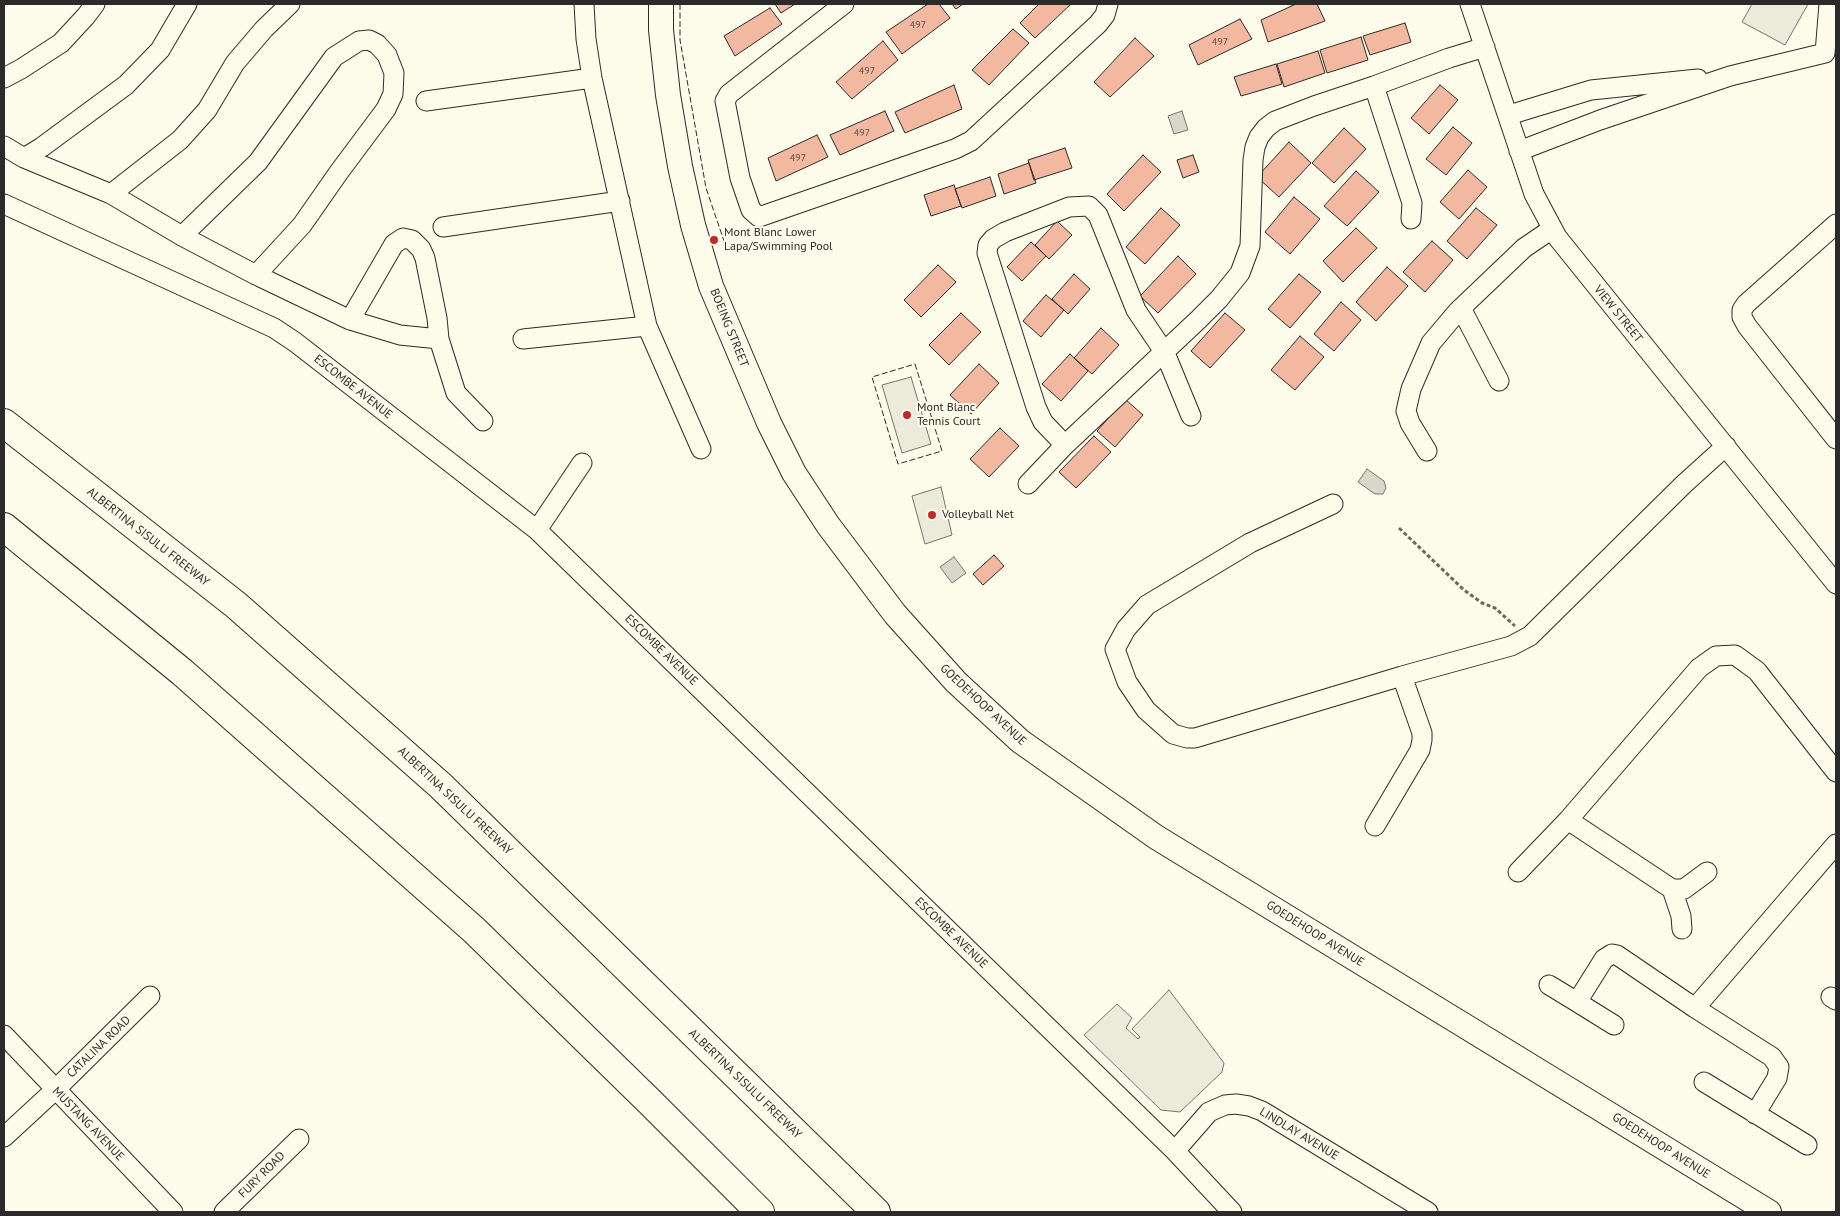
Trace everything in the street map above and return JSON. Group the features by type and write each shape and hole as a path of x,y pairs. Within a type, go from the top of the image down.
{"highway":[{"name":"ALBERTINA SISULU FREEWAY","path":"4,423 236,605 442,786 876,1212"},
{"path":"4,527 182,672 474,930 760,1212"}],"main road":[{"name":"BOEING STREET","path":"661,4 661,30 668,95 680,166 693,225 711,286 768,423 794,473 828,525 895,614"},
{"name":"GOEDEHOOP AVENUE","path":"895,614 956,682 1020,741 1156,837 1769,1212"}],"street":[{"path":"4,78 61,43 95,4"},
{"path":"24,158 42,147 126,85 160,50 187,4"},
{"path":"111,194 180,140 207,110 235,63 264,29 290,4"},
{"path":"584,4 586,39 592,78 648,326 701,449"},
{"path":"844,4 729,94 725,101 740,178 751,210 759,217 955,149 971,141 1098,24 1105,15 1108,4"},
{"name":"VIEW STREET","path":"1470,4 1509,115 1534,194 1552,228 1574,259 1836,584"},
{"path":"1509,115 1591,90 1730,76 1831,58 1829,4"},
{"path":"182,236 258,162 334,57 359,41 369,40 377,44 387,55 394,73 393,94 386,109 302,225 256,275"},
{"path":"1028,484 1064,446 1165,353 1220,298 1240,273 1250,246 1254,147 1259,137 1275,121 1449,58 1486,47"},
{"path":"1520,151 1600,120 1730,76"},
{"path":"426,101 592,78"},
{"path":"1374,86 1412,203 1411,218"},
{"path":"4,146 24,158 111,194 182,236 256,275 350,320 400,335 439,339"},
{"path":"443,228 620,202"},
{"name":"ESCOMBE AVENUE","path":"4,204 274,328 295,342 537,530 1175,1151 1232,1212"},
{"path":"1064,446 1043,422 1036,407 987,253 988,245 993,239 1004,232 1069,207 1089,206 1098,215 1136,310 1165,353 1191,416"},
{"path":"1427,450 1410,422 1406,411 1411,389 1430,343 1461,308 1524,248 1552,228"},
{"path":"1835,229 1746,304 1742,310 1742,317 1747,326 1836,439"},
{"path":"350,320 394,244 403,238 412,240 421,249 425,258 437,318 439,339 456,393 483,421"},
{"path":"1461,308 1499,380"},
{"path":"523,339 648,326"},
{"path":"1333,504 1250,543 1147,605 1126,629 1115,649 1127,682 1146,710 1164,728 1173,734 1186,738 1195,738 1402,676 1511,646 1530,636 1684,484 1726,446"},
{"path":"537,530 582,463"},
{"path":"1518,872 1568,820 1700,668 1716,656 1735,655 1758,671 1836,772"},
{"path":"1375,826 1420,750 1422,740 1422,733 1402,676"},
{"path":"1568,820 1672,889 1684,890 1707,872"},
{"path":"1694,1008 1836,844"},
{"path":"1672,889 1681,916 1682,929"},
{"path":"1577,1002 1604,959 1612,954 1617,955 1694,1008 1772,1057 1779,1067 1777,1078 1755,1114"},
{"path":"1549,985 1614,1024"},
{"name":"CATALINA ROAD","path":"4,1137 56,1089 150,996"},
{"name":"MUSTANG AVENUE","path":"4,1036 172,1212"},
{"path":"1704,1082 1807,1145"},
{"name":"LINDLAY AVENUE","path":"1175,1151 1209,1112 1236,1104 1249,1106 1262,1111 1428,1212"},
{"name":"FURY ROAD","path":"224,1212 299,1139"}],"path":[{"path":"1398,528 1464,590 1482,603 1495,608 1511,623 1530,636"}],"shaded area":[{"path":"1752,4 1808,4 1785,45 1742,22"},
{"path":"1182,111 1188,130 1174,134 1168,116"},
{"name":"Mont Blanc Tennis Court","path":"911,377 931,444 902,453 882,385"},
{"path":"1367,469 1384,481 1386,488 1383,494 1375,494 1358,482"},
{"name":"Volleyball Net","path":"941,487 952,535 925,544 912,496"},
{"path":"954,557 966,573 952,583 940,567"},
{"path":"1169,990 1224,1063 1222,1072 1180,1112 1161,1110 1084,1035 1117,1004 1132,1018 1126,1028 1138,1039 1140,1037 1132,1029"}],"building":[{"path":"775,4 795,4 781,13"},
{"path":"928,4 939,4 950,18 902,54 886,32"},
{"path":"952,4 963,4 956,9"},
{"path":"1039,4 1071,4 1035,38 1020,23"},
{"path":"1296,4 1317,4 1325,21 1268,42 1261,20"},
{"path":"770,8 782,24 735,56 724,36"},
{"path":"1240,19 1252,39 1198,65 1189,45"},
{"path":"1405,23 1411,42 1370,55 1363,36"},
{"path":"1013,29 1029,43 989,85 972,70"},
{"path":"1361,37 1368,60 1327,73 1320,50"},
{"path":"1135,38 1154,56 1110,97 1094,82"},
{"path":"883,41 898,60 852,99 836,82"},
{"path":"1318,51 1325,73 1284,87 1277,64"},
{"path":"1276,64 1282,84 1241,96 1234,77"},
{"path":"954,85 962,109 905,133 895,112"},
{"path":"1440,85 1458,100 1429,134 1411,118"},
{"path":"885,111 894,131 840,155 830,135"},
{"path":"1453,127 1472,143 1446,175 1426,159"},
{"path":"1344,128 1366,149 1334,183 1312,163"},
{"path":"817,135 828,157 776,181 768,158"},
{"path":"1289,142 1311,163 1279,197 1257,177"},
{"path":"1065,148 1072,168 1034,180 1028,160"},
{"path":"1143,155 1161,172 1124,211 1107,194"},
{"path":"1193,155 1199,172 1183,178 1177,160"},
{"path":"1029,163 1036,183 1004,194 998,174"},
{"path":"1468,170 1487,187 1459,219 1440,202"},
{"path":"1356,171 1379,192 1347,226 1324,206"},
{"path":"990,177 996,196 962,208 955,189"},
{"path":"954,185 961,206 931,216 924,195"},
{"path":"1294,197 1320,219 1290,254 1265,232"},
{"path":"1161,208 1180,225 1145,264 1126,247"},
{"path":"1476,208 1497,225 1467,259 1447,241"},
{"path":"1057,221 1072,235 1049,259 1035,245"},
{"path":"1356,228 1377,248 1343,282 1323,261"},
{"path":"1432,241 1453,260 1425,292 1403,272"},
{"path":"1031,242 1046,256 1022,281 1007,267"},
{"path":"1178,256 1196,274 1158,313 1140,296"},
{"path":"938,265 956,282 921,317 904,300"},
{"path":"1387,267 1408,286 1376,321 1356,302"},
{"path":"1074,274 1090,289 1068,314 1052,299"},
{"path":"1299,274 1321,292 1290,328 1268,309"},
{"path":"1046,295 1064,310 1041,337 1023,321"},
{"path":"1341,302 1361,320 1334,351 1314,334"},
{"path":"961,313 981,332 949,365 929,345"},
{"path":"1225,313 1245,330 1210,368 1191,351"},
{"path":"1101,328 1119,345 1092,374 1074,358"},
{"path":"1300,336 1324,357 1295,390 1271,370"},
{"path":"1070,354 1088,371 1061,401 1042,384"},
{"path":"979,364 999,383 971,414 950,395"},
{"path":"1125,399 1143,415 1115,447 1097,431"},
{"path":"1000,428 1019,446 989,477 970,459"},
{"path":"1094,436 1111,452 1076,488 1059,472"},
{"path":"994,555 1004,566 983,585 973,574"}],"fence":[{"path":"680,4 680,40 706,188 724,241"},
{"path":"915,364 942,451 898,464 872,377 915,364"}],"place":[{"name":"Mont Blanc Lower Lapa/Swimming Pool","path":"714,240"},
{"name":"Mont Blanc Tennis Court","path":"907,415"},
{"name":"Volleyball Net","path":"932,515"}]}
